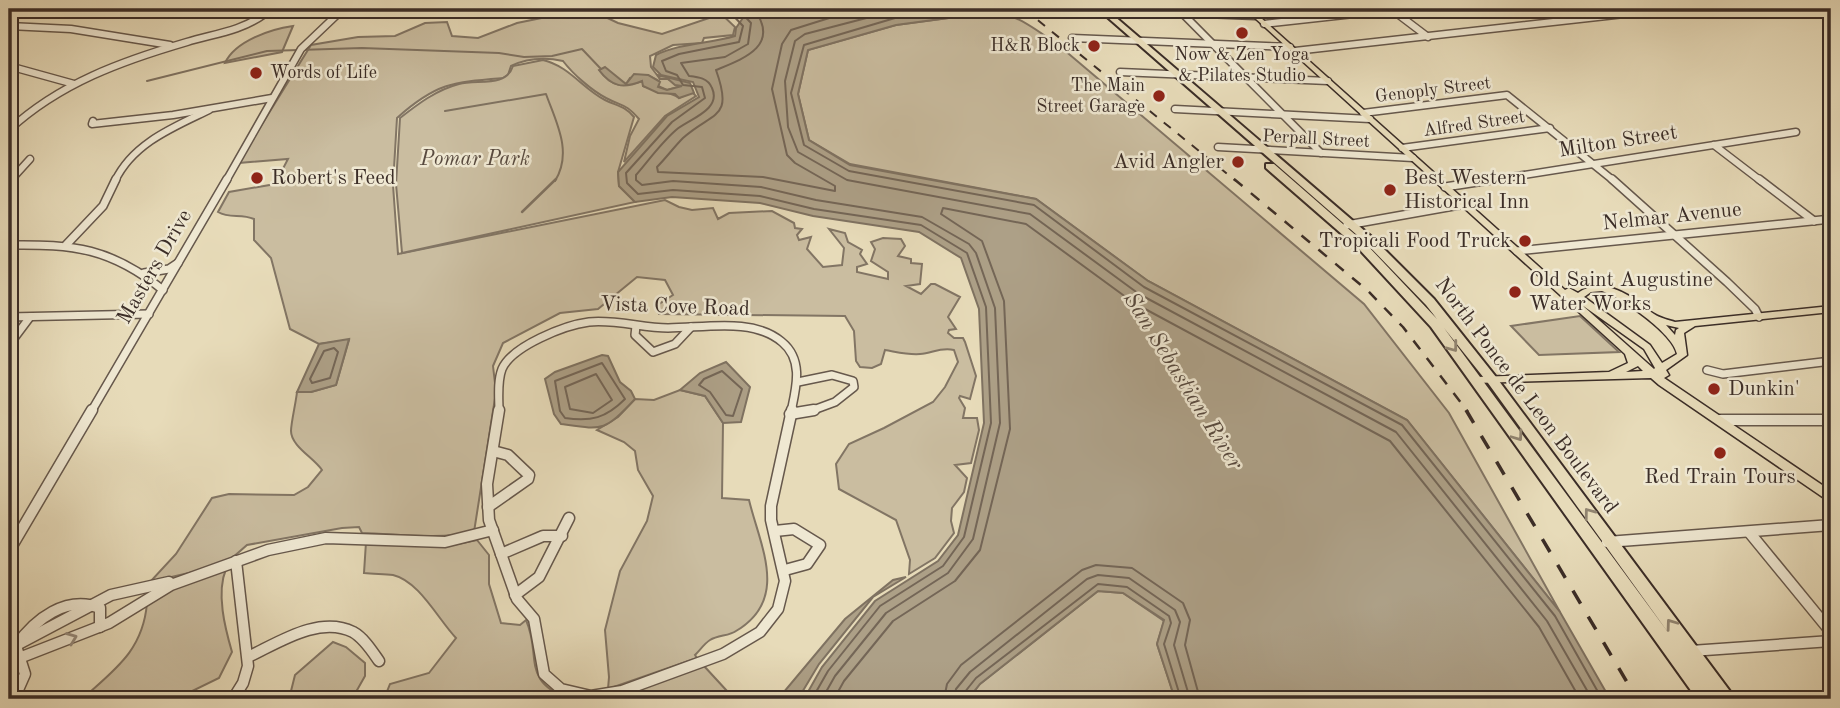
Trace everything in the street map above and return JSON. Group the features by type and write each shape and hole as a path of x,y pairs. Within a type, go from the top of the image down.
{"highway":[{"path":"195,9 263,15 359,9"},
{"name":"North Ponce de Leon Boulevard","path":"1091,9 1251,149 1345,225"},
{"name":"North Ponce de Leon Boulevard","path":"1102,9 1264,150 1345,225 1418,305 1485,380 1611,542 1726,699"},
{"name":"North Ponce de Leon Boulevard","path":"1485,380 1594,543 1707,699"}],"main road":[{"path":"1248,9 1628,350 1660,368"},
{"path":"1556,284 1617,292 1632,300 1681,348"},
{"path":"1556,284 1642,342 1681,394 1831,497"},
{"path":"1578,297 1587,290"},
{"path":"1578,297 1581,308"},
{"path":"1651,317 1669,324 1692,324 1757,313 1831,309"},
{"path":"1485,380 1607,374 1660,368 1682,355 1679,332 1692,324"},
{"path":"1607,374 1633,365 1628,350"}],"street":[{"path":"9,13 14,9"},
{"path":"1080,9 1255,16"},
{"path":"1392,9 1428,37"},
{"path":"1264,24 1399,9"},
{"path":"1072,38 1292,49 1428,37 1669,9"},
{"name":"Masters Drive","path":"9,551 13,536 149,314 300,51 342,10"},
{"path":"1180,11 1321,153"},
{"path":"10,127 40,104 75,84 122,63 241,27 263,15"},
{"path":"9,26 72,29 173,46"},
{"path":"9,66 75,84"},
{"path":"1120,72 1328,81"},
{"name":"Genoply Street","path":"1175,109 1366,116 1507,95 1550,128"},
{"path":"92,122 209,110 272,98"},
{"path":"66,245 103,206 117,176 134,154 163,132 209,110"},
{"path":"1550,128 1595,164 1757,313"},
{"name":"Alfred Street","path":"1402,148 1550,128"},
{"name":"Milton Street","path":"1445,187 1796,132"},
{"path":"1714,145 1814,221"},
{"name":"Perpall Street","path":"1218,147 1413,158"},
{"path":"9,182 30,159"},
{"path":"1345,225 1465,204"},
{"name":"Nelmar Avenue","path":"1517,251 1831,219"},
{"path":"9,245 66,245 106,253 132,264 163,290"},
{"path":"144,273 169,268 180,261"},
{"path":"9,317 149,314"},
{"path":"9,345 30,317"},
{"name":"Vista Cove Road","path":"590,322 636,326 734,325 756,329 773,336 793,355 798,382 771,506 785,570 784,590 775,614 757,634 741,646 618,692 587,698 562,690 544,675 539,666 534,619 515,595 493,530 488,507 488,474 500,400 499,377 509,359 521,350 575,325 590,322"},
{"path":"636,326 635,335 653,352 663,350 684,338 691,327"},
{"path":"1707,370 1723,374 1831,361"},
{"path":"790,414 807,414 850,394 855,387 853,381 839,376 825,375 798,382"},
{"path":"1720,420 1831,420"},
{"path":"488,507 528,479 529,475 508,455 493,451"},
{"path":"515,595 540,577 569,518"},
{"path":"1594,543 1831,525"},
{"path":"775,531 794,529 820,545 807,564 785,570"},
{"path":"9,662 100,627 123,616 171,585 192,576 277,548 326,538 445,542 493,530"},
{"path":"1749,532 1831,632"},
{"path":"501,554 543,536 562,536"},
{"path":"233,699 243,683 248,666 236,561"},
{"path":"14,699 25,678 25,669 12,648 34,624 72,604 93,604 111,595 192,576"},
{"path":"93,604 100,608 100,627"},
{"path":"248,657 306,631 337,628 351,631 359,637 379,661"},
{"path":"1672,652 1831,641"}],"green space":[{"path":"569,9 604,9 601,15 618,23 662,34 715,16 709,9 716,9 735,27 733,35 704,38 702,43 673,45 650,56 651,67 660,79 668,79 682,86 667,90 658,86 659,81 648,75 630,78 626,84 643,81 643,86 679,98 692,92 696,96 665,116 624,162 630,136 639,119 627,108 588,86 563,61 524,61 511,66 508,75 503,78 446,86 411,106 397,118 393,185 398,254 665,200 692,210 713,208 718,219 729,213 772,211 794,223 795,228 802,229 797,235 799,240 811,237 807,249 823,267 842,265 844,248 829,229 845,233 848,242 862,250 860,254 867,264 857,267 857,272 888,279 888,272 871,261 875,249 871,242 883,238 901,239 905,246 898,256 911,259 911,263 922,264 920,284 906,286 921,294 931,284 935,284 960,297 948,317 956,329 949,330 948,333 954,338 963,338 976,376 970,399 959,398 965,408 963,418 977,418 979,430 971,463 955,465 967,478 964,492 952,508 954,533 935,558 909,574 910,560 896,520 839,489 836,464 849,444 933,402 945,387 958,362 954,350 916,354 885,350 881,364 872,368 860,367 856,361 854,331 845,316 659,314 656,306 673,295 665,280 637,277 598,309 560,313 503,343 493,366 496,392 474,532 418,536 362,533 359,527 342,528 247,545 231,559 193,572 150,582 176,554 212,498 229,494 294,495 308,487 322,470 292,436 297,392 311,392 336,385 349,340 319,344 290,329 271,258 254,240 254,219 218,212 229,192 275,184 288,159 238,163 311,45 358,37 395,36 425,23 447,22 452,36 478,38 517,23 561,14","holes":["599,70 626,84 613,83"]},
{"path":"970,9 997,12 1020,20 1063,49 1364,304 1449,413 1560,612 1407,420 1148,281 1036,199 850,164 809,140 798,94 808,50 896,25 963,16"},
{"path":"293,26 282,52 225,63 245,42 264,33"},
{"name":"Pomar Park","path":"543,60 561,67 597,95 624,108 634,117 618,172 619,186 635,202 402,253 396,184 400,118 443,90 466,83 498,80 509,73 513,66"},
{"path":"1580,316 1619,352 1539,355 1511,326"},
{"path":"680,390 705,396 723,423 722,498 749,500 764,553 767,588 762,604 753,618 733,633 708,641 695,655 697,658 608,689 605,630 620,571 647,521 653,496 638,470 635,451 624,442 597,430 618,417 635,399 654,400"},
{"path":"477,540 489,555 489,584 501,623 520,625 526,620 538,676 554,692 570,699 384,699 390,684 429,673 456,638 411,585 393,575 364,573 366,542 443,547"},
{"path":"226,569 222,599 224,622 232,652 219,678 176,699 82,699 116,669 133,647 140,634 147,603 171,589"},
{"path":"1098,591 1123,593 1164,621 1157,644 1175,699 968,699 980,684"},
{"path":"333,642 346,647 365,663 365,676 352,699 289,699 295,675"},
{"path":"704,666 727,691 727,699 613,699"}],"water":[{"name":"San Sebastian River","path":"749,9 970,9 963,16 896,25 808,50 798,94 809,140 850,165 1036,199 1148,281 1407,420 1560,612 1610,699 1175,699 1157,644 1164,620 1123,593 1098,591 980,684 968,699 804,699 822,667 875,601 938,561 958,535 984,423 979,309 961,258 919,232 813,216 760,203 672,197 635,202 619,186 618,172 667,116 699,97 693,82 661,75 653,67 656,55 675,48 735,36 736,28"},
{"path":"605,67 626,84 634,74 648,75 660,82 658,87 667,90 682,86 675,85 668,79 660,79 658,75 690,83 694,93 679,98 675,94 658,93 643,86 642,81 623,86 618,85 599,70"},
{"path":"349,339 336,385 311,392 297,392 319,344"},
{"path":"602,355 608,356 620,382 631,391 635,399 616,418 602,426 561,424 554,414 545,379 555,372"},
{"path":"726,362 750,387 741,422 723,423 705,396 680,390 700,373"},
{"path":"906,577 873,597 819,664 798,699 778,699 845,619 893,580"}],"waterway":[{"path":"147,81 267,51 362,48 499,53 524,57 552,56 582,49 601,69"},
{"path":"445,111 546,94 563,148 563,159 556,179"},
{"path":"522,212 556,179"}],"railway":[{"path":"1024,9 1236,181"},
{"path":"1234,179 1368,291 1403,327 1468,412"},
{"path":"1466,410 1637,699"}],"place":[{"name":"Now & Zen Yoga & Pilates Studio","path":"1242,33"},
{"name":"H&R Block","path":"1094,46"},
{"name":"Words of Life","path":"256,73"},
{"name":"The Main Street Garage","path":"1159,96"},
{"name":"Avid Angler","path":"1238,162"},
{"name":"Robert's Feed","path":"257,178"},
{"name":"Best Western Historical Inn","path":"1390,190"},
{"name":"Tropicali Food Truck","path":"1525,241"},
{"name":"Old Saint Augustine Water Works","path":"1515,292"},
{"name":"Dunkin'","path":"1714,389"},
{"name":"Red Train Tours","path":"1720,453"}]}
